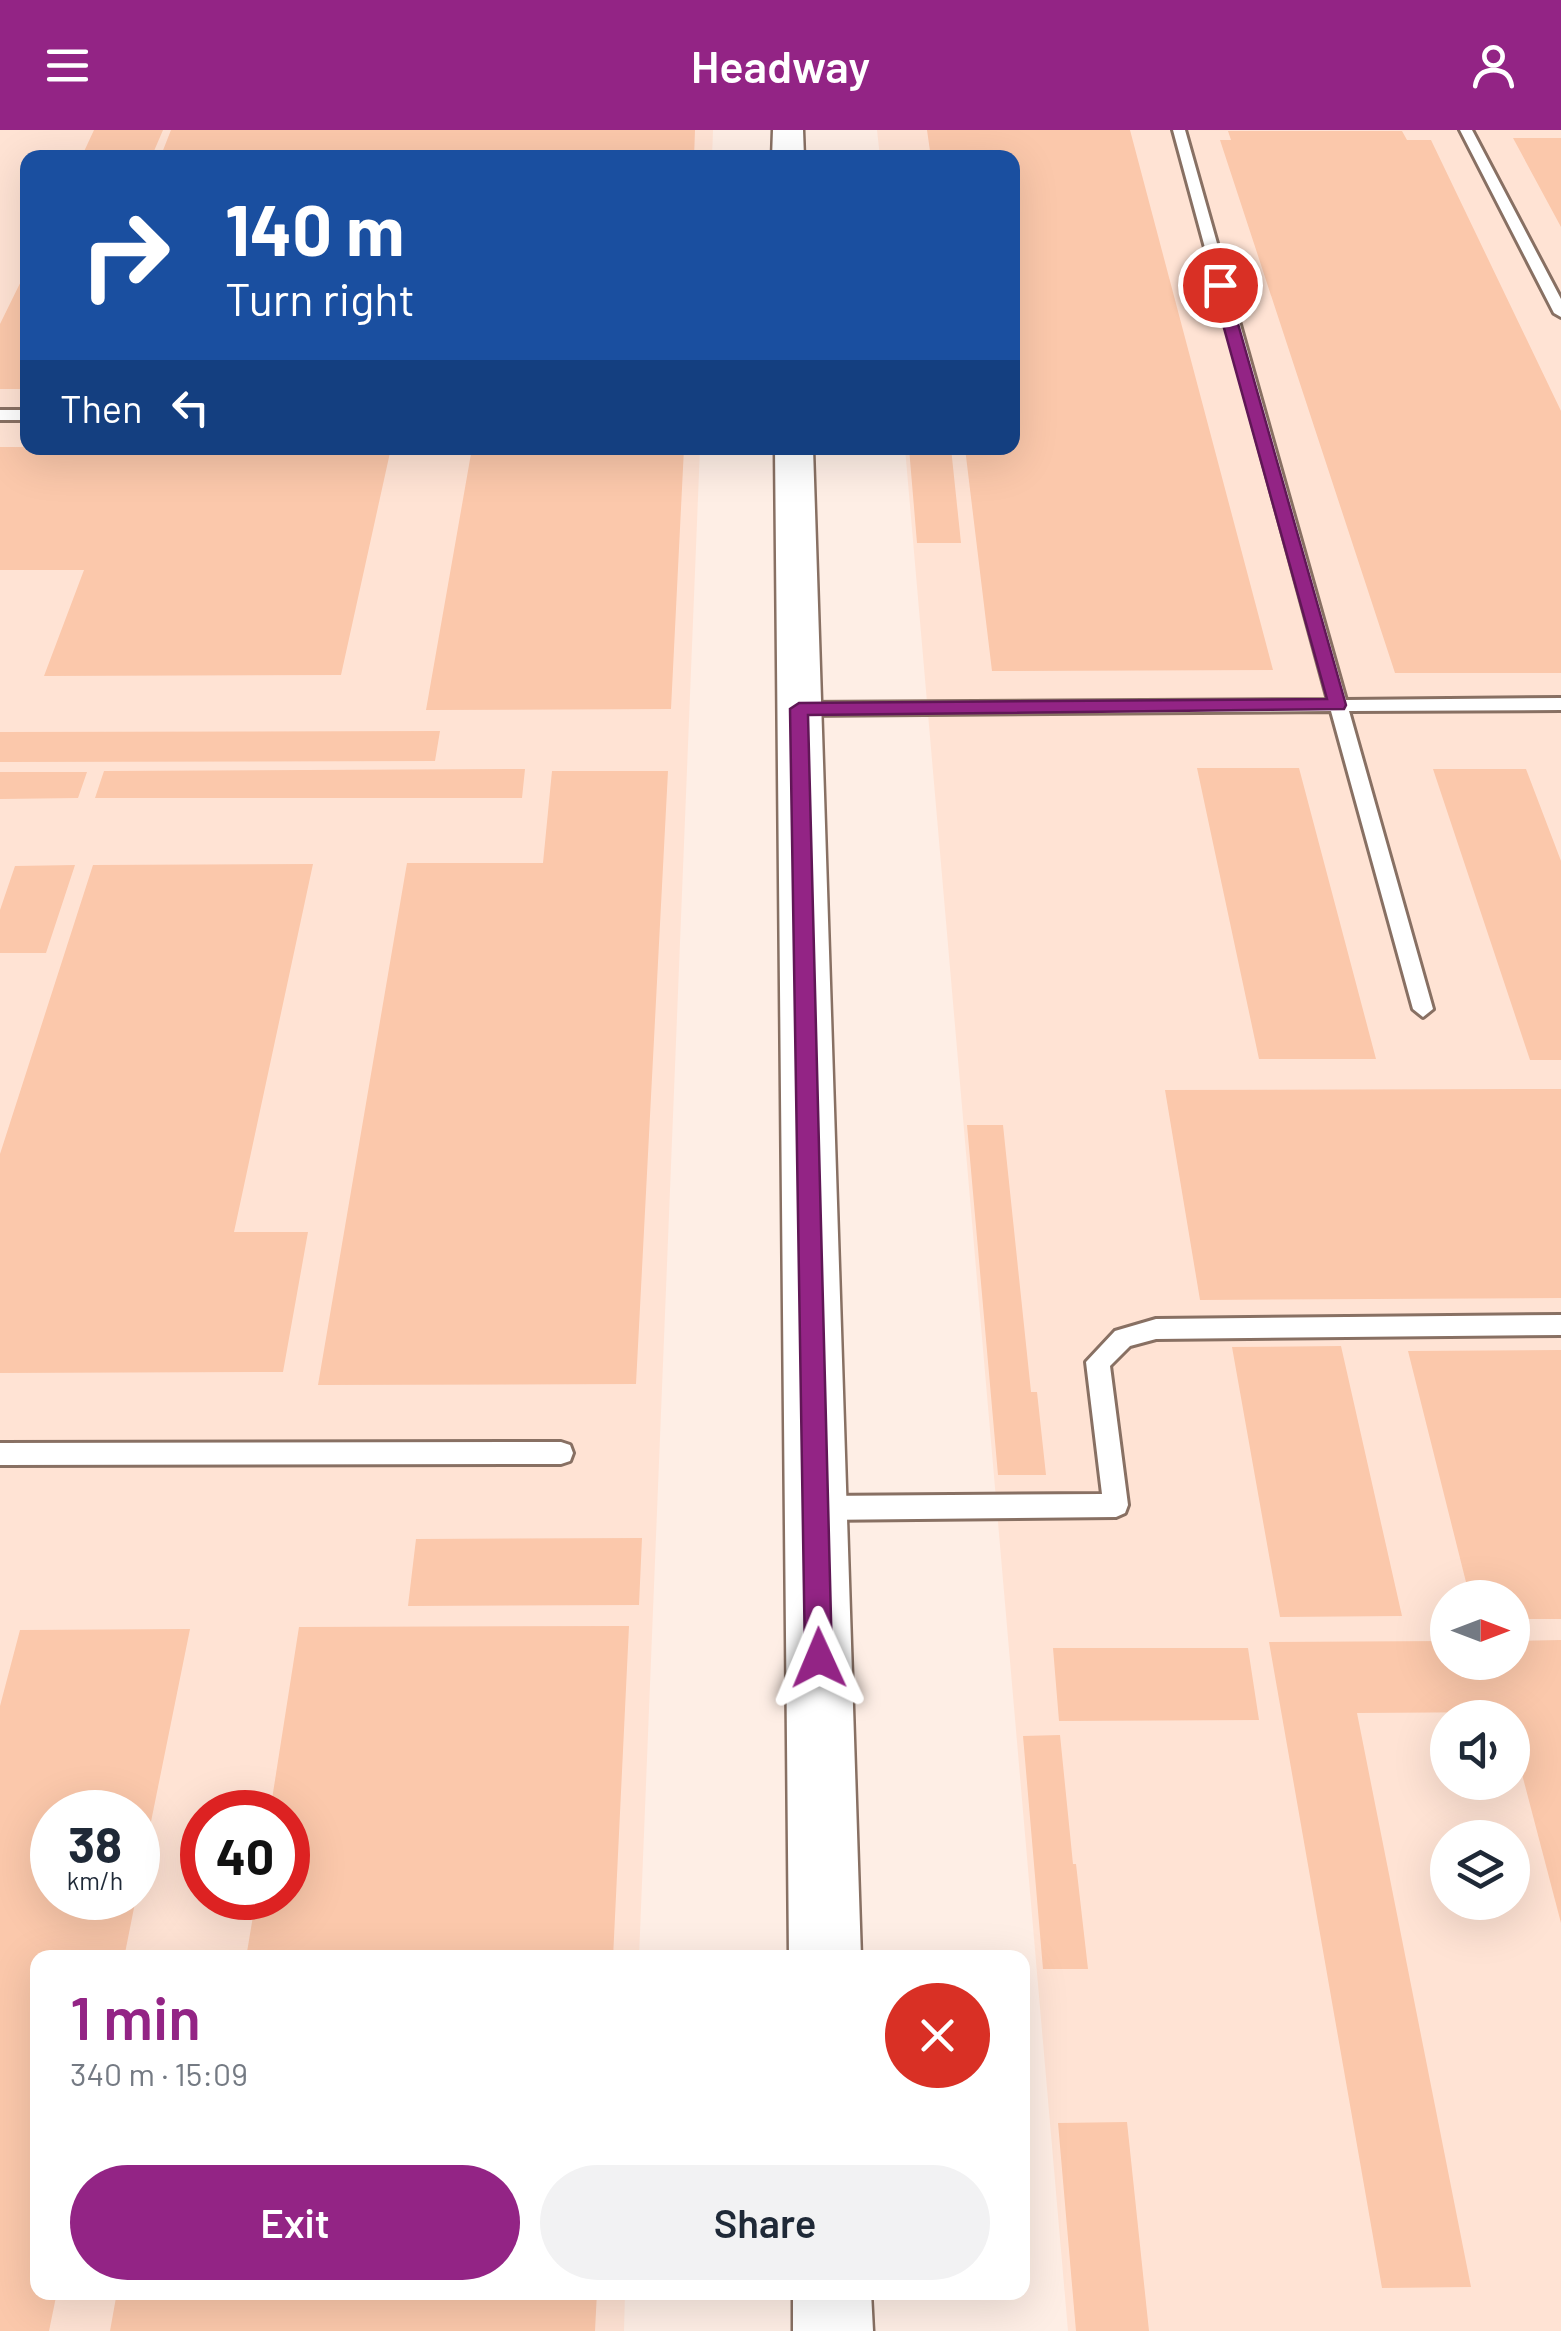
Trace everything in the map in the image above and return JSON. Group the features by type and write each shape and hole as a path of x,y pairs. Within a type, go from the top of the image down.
{"street":[{"path":"794,455 825,1950"},
{"path":"832,2300 833,2331"}],"lane":[{"path":"1179,130 1423,1009"},
{"path":"1466,130 1561,313"},
{"path":"799,709 1561,704"},
{"path":"816,1508 1116,1505 1098,1362 1123,1338 1156,1330 1561,1326"},
{"path":"0,1454 561,1452"}],"shaded area":[{"path":"0,130 713,130 712,150 20,150 20,455 700,455 639,1950 30,1950 30,2300 625,2300 624,2331 0,2331"},
{"path":"877,130 1561,130 1561,2331 1068,2331 906,455 1020,455 1020,150 879,150"}],"building":[{"path":"94,130 163,130 154,150 85,150"},
{"path":"171,130 695,130 694,150 163,150"},
{"path":"927,130 1130,130 1273,670 992,671 966,455 1020,455 1020,150 930,150"},
{"path":"1228,131 1402,131 1407,140 1431,140 1561,411 1561,673 1395,673 1220,140 1231,140"},
{"path":"1513,138 1561,138 1561,227"},
{"path":"20,283 20,389 0,389 0,324"},
{"path":"0,447 20,447 20,455 389,455 341,675 44,676 84,570 0,570"},
{"path":"471,455 684,455 671,709 426,710"},
{"path":"910,455 952,455 961,543 917,543"},
{"path":"440,731 435,761 0,762 0,732"},
{"path":"1197,768 1299,768 1376,1059 1259,1059"},
{"path":"525,769 522,798 95,798 104,771"},
{"path":"1433,769 1526,769 1561,861 1561,1060 1530,1060"},
{"path":"552,771 668,771 636,1384 318,1385 407,863 543,863"},
{"path":"0,772 87,772 78,798 0,799"},
{"path":"313,864 234,1232 308,1232 283,1372 0,1373 0,1154 93,865"},
{"path":"75,865 46,953 0,953 0,910 15,866"},
{"path":"1561,1089 1561,1298 1200,1300 1165,1090"},
{"path":"967,1125 1003,1125 1031,1392 1037,1392 1046,1475 998,1475"},
{"path":"1341,1346 1402,1616 1280,1617 1232,1347"},
{"path":"1561,1350 1561,1619 1530,1619 1530,1580 1465,1580 1408,1351"},
{"path":"642,1538 639,1605 408,1606 416,1539"},
{"path":"629,1626 613,1950 247,1950 252,1920 310,1920 310,1790 273,1790 299,1627"},
{"path":"190,1629 157,1790 30,1790 30,1920 132,1920 126,1950 30,1950 30,2300 55,2300 49,2331 0,2331 0,1706 20,1630"},
{"path":"1561,1640 1561,1923 1529,1800 1530,1700 1430,1700 1430,1713 1357,1713 1471,2287 1382,2288 1269,1642 1430,1641 1430,1680 1530,1680 1530,1641"},
{"path":"1053,1648 1248,1648 1259,1720 1059,1721"},
{"path":"1060,1735 1088,1969 1043,1969 1023,1736"},
{"path":"1127,2122 1149,2331 1076,2331 1058,2123"},
{"path":"116,2300 597,2300 595,2331 110,2331"}],"route":[{"path":"819,1658 799,709 1337,705 1220,285"}]}
